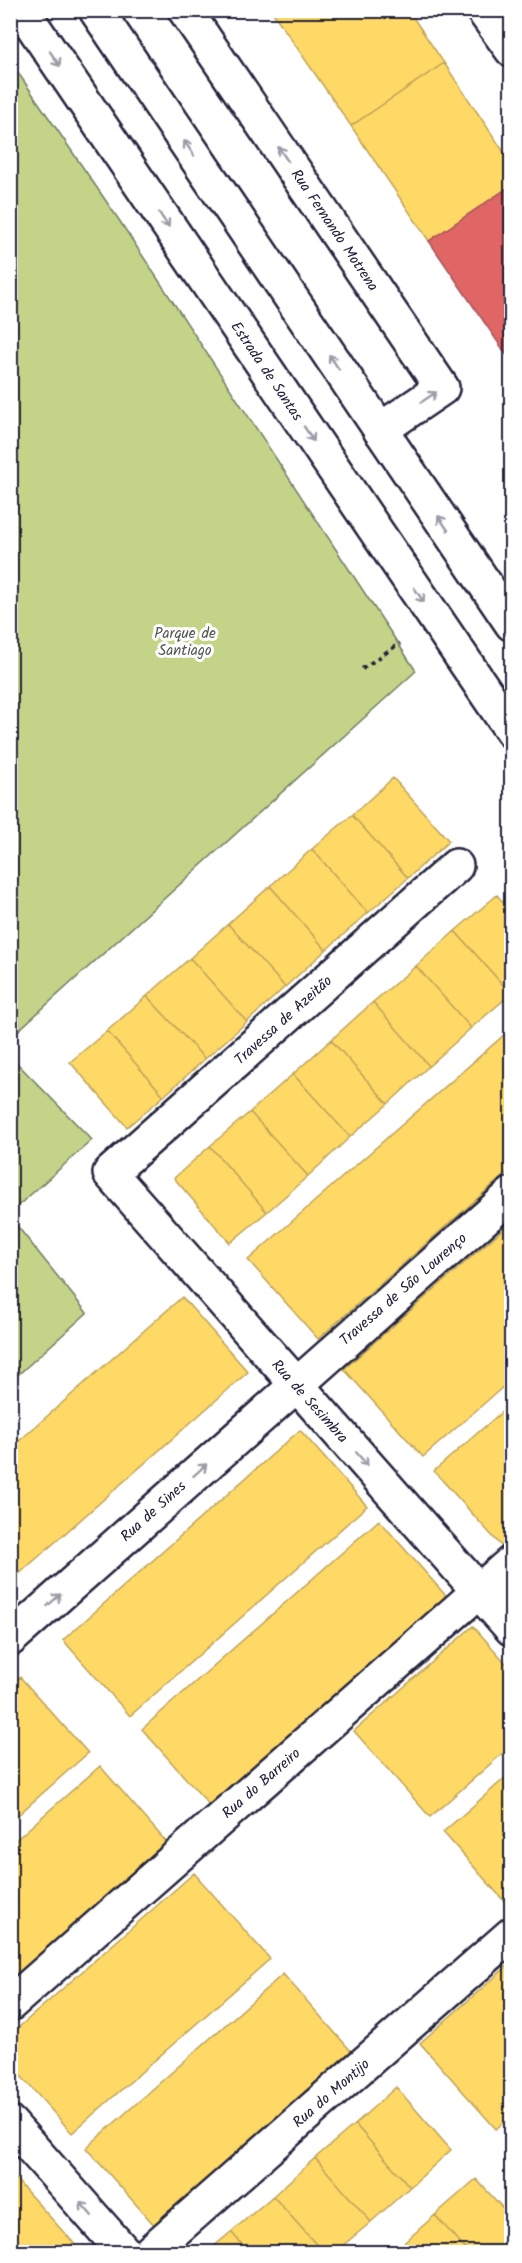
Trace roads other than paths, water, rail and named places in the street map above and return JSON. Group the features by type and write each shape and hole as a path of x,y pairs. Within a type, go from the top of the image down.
{"street":[{"name":"Estrada de Santas","path":"22,10 512,731"},
{"path":"96,10 512,624"},
{"name":"Rua Fernando Motrena","path":"185,10 442,388 380,430"},
{"path":"483,10 512,50"},
{"name":"Travessa de Azeitão","path":"110,1173 456,866"},
{"name":"Rua de Sesimbra","path":"110,1173 512,1629"},
{"name":"Travessa de São Lourenço","path":"295,1384 512,1194"},
{"name":"Rua de Sines","path":"10,1639 295,1384"},
{"name":"Rua do Barreiro","path":"10,2004 512,1562"},
{"name":"Rua do Montijo","path":"150,2253 512,1934"},
{"path":"11,2123 124,2253"}],"park label":[{"name":"Parque de Santiago","path":"185,642"}]}
